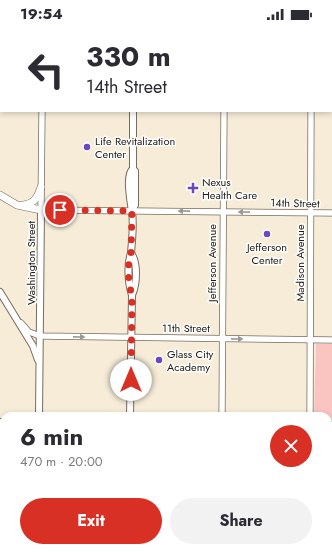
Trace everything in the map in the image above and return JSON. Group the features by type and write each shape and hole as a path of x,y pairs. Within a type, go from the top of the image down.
{"highway":[{"path":"17,205 26,205 33,202 39,195 41,187"},
{"path":"0,195 17,205 41,210"}],"main road":[{"path":"130,412 132,295 130,289 129,259 131,253 132,211 129,204 129,173 133,169 133,112"},
{"name":"Washington Street","path":"39,412 41,210"},
{"path":"0,292 34,350 40,368"}],"street":[{"name":"Washington Street","path":"41,210 42,112"},
{"name":"Jefferson Avenue","path":"222,412 224,112"},
{"name":"Madison Avenue","path":"310,412 311,112"},
{"name":"14th Street","path":"41,210 332,213"},
{"path":"17,320 29,332 40,336"},
{"name":"11th Street","path":"40,336 332,340"}],"shaded area":[{"path":"316,344 332,344 332,412 314,412"}],"place":[{"name":"Life Revitalization Center","path":"87,147"},
{"name":"Nexus Health Care","path":"193,188"},
{"name":"Jefferson Center","path":"267,234"},
{"name":"Glass City Academy","path":"159,360"}],"route":[{"path":"60,210 132,211 131,253 129,259 130,289 132,295 131,380"}]}
